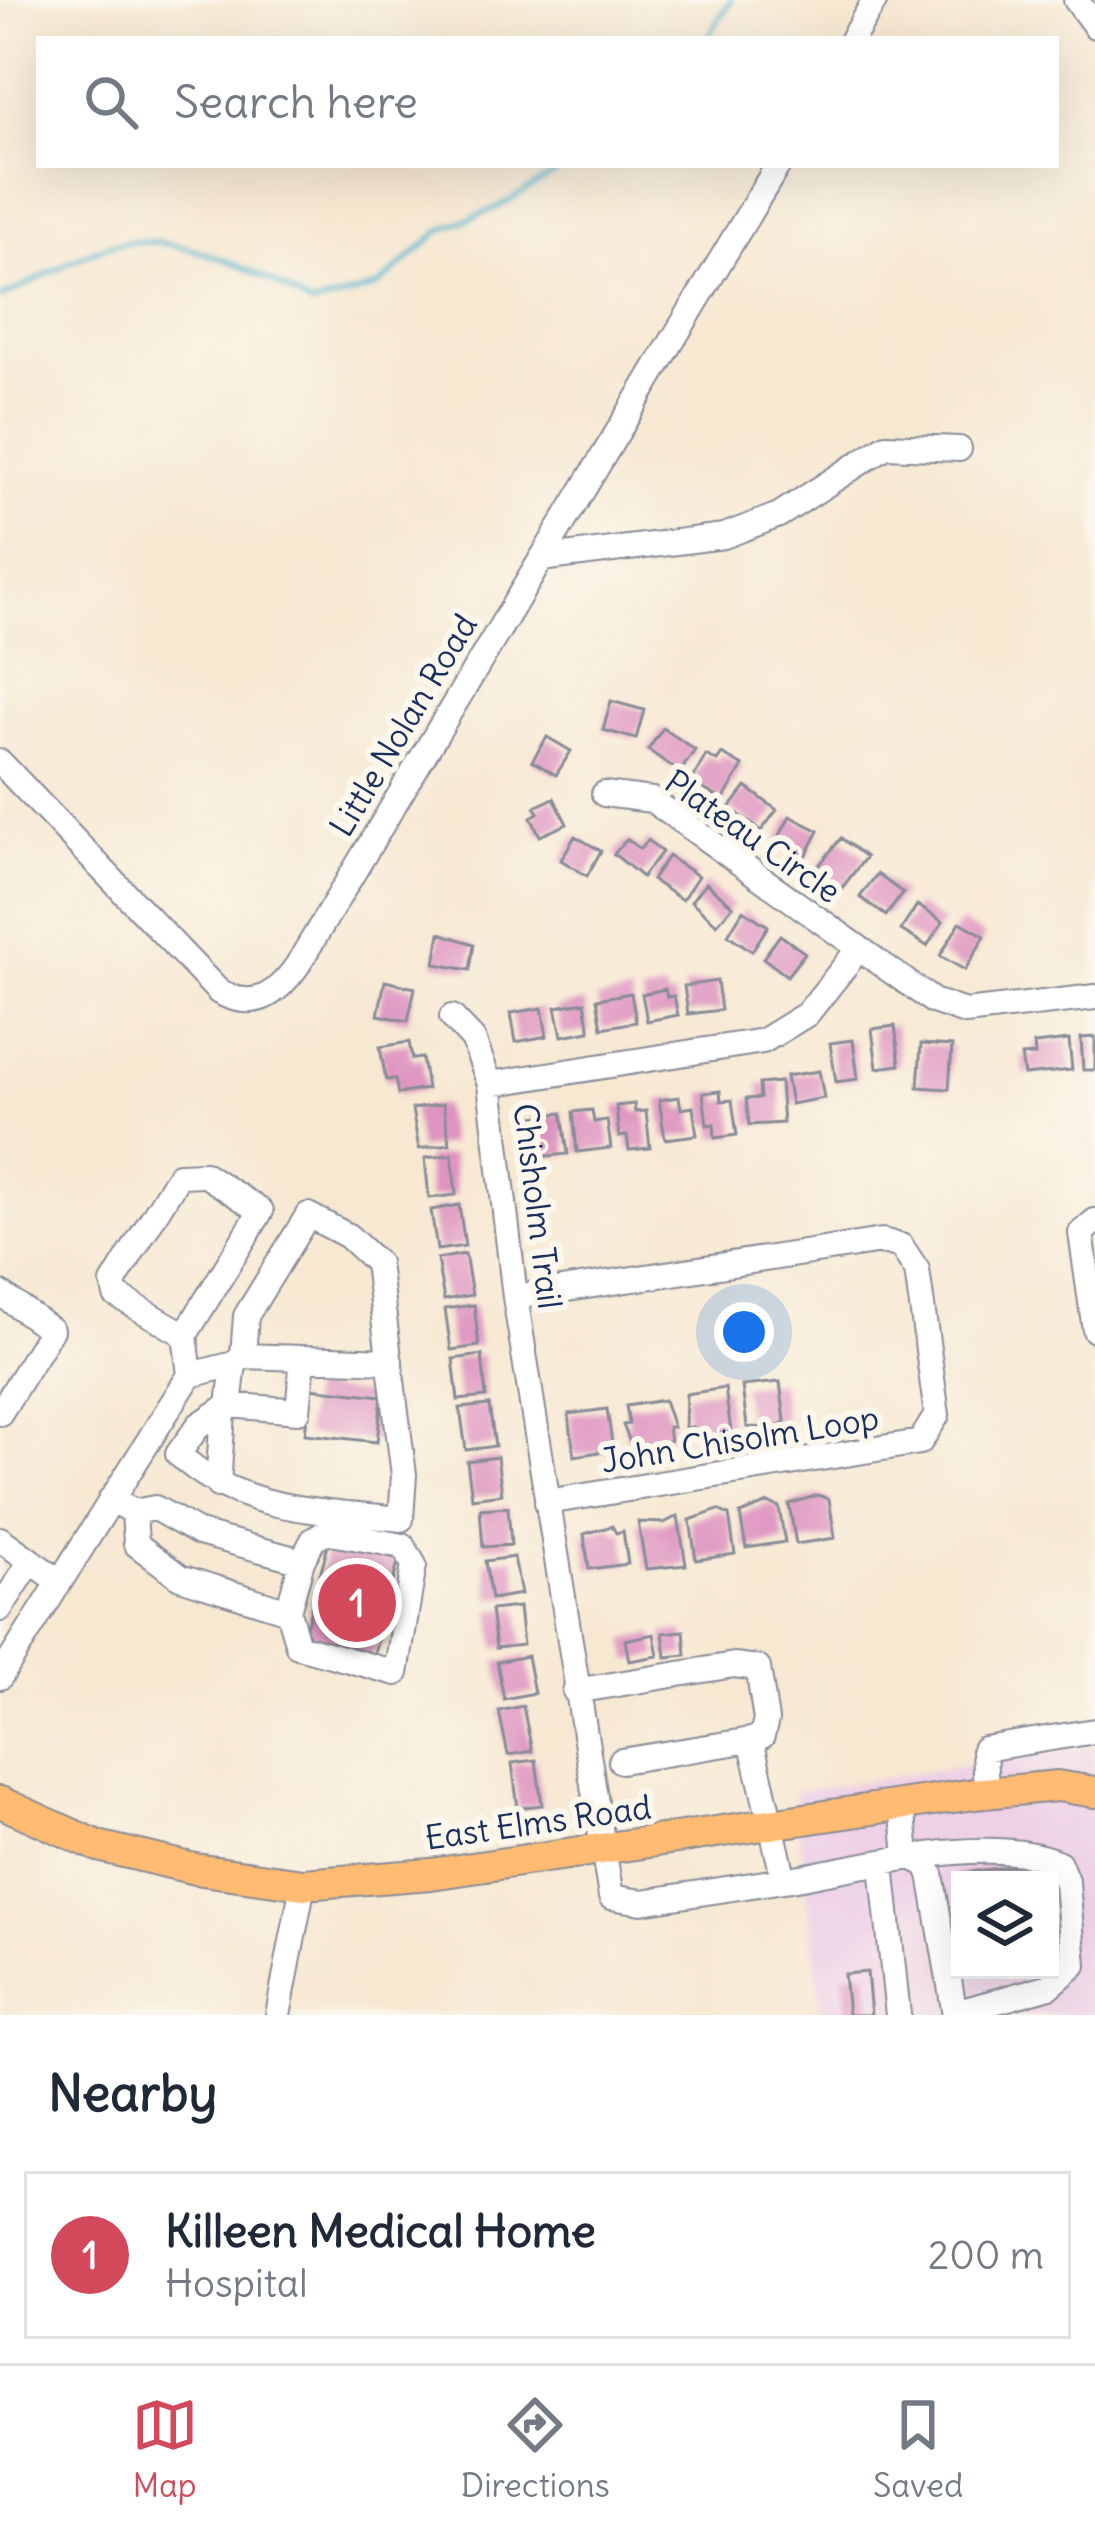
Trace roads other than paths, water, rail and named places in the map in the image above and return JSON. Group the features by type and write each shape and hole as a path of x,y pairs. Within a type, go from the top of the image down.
{"main road":[{"name":"East Elms Road","path":"0,1802 98,1846 195,1869 303,1884 600,1851 986,1793 1058,1786 1095,1792"}],"street":[{"path":"854,36 874,0"},
{"path":"1076,0 1095,26"},
{"name":"Little Nolan Road","path":"4,774 219,992 256,1002 272,995 297,966 776,168"},
{"path":"541,560 724,536 779,515 886,446 958,449"},
{"name":"Plateau Circle","path":"604,794 652,800 857,951"},
{"path":"857,951 933,1001 965,1012 1095,997"},
{"name":"Chisholm Trail","path":"784,1880 642,1902 611,1897 515,1297 490,1084 763,1041 807,1014 857,951"},
{"path":"452,1017 473,1039 490,1084"},
{"path":"184,1335 116,1295 113,1283 179,1175 204,1174 260,1210 184,1335 190,1375"},
{"path":"145,1446 178,1454 218,1485 236,1496 401,1519 404,1475 376,1263 348,1236 308,1214 246,1316 226,1409 218,1485"},
{"path":"1095,1221 1081,1233 1095,1330"},
{"name":"John Chisolm Loop","path":"515,1297 882,1241 901,1246 913,1258 926,1334 937,1415 928,1435 907,1448 547,1502"},
{"path":"0,1293 51,1330 0,1413"},
{"path":"178,1454 199,1425 226,1409 298,1411 303,1358"},
{"path":"0,1678 190,1375 239,1360 390,1361"},
{"path":"111,1499 134,1512 154,1508 199,1533 302,1561"},
{"path":"134,1512 136,1544 180,1577 289,1611"},
{"path":"326,1532 403,1546 414,1565 396,1673 298,1646 289,1611 302,1561 313,1540 326,1532"},
{"path":"0,1539 31,1558 0,1609"},
{"path":"29,1564 59,1581"},
{"path":"575,1691 746,1664 758,1668 766,1720 762,1736 621,1761"},
{"path":"986,1793 984,1749 1095,1731"},
{"path":"751,1740 784,1880 908,1856 1037,1853 1059,1863 1067,1882 1074,1965 1050,1987 955,2014 931,1874 926,1864 908,1856"},
{"path":"902,1805 908,1856"},
{"path":"882,1864 898,2015"},
{"path":"278,2015 303,1884"}],"waterway":[{"path":"709,36 731,0"},
{"path":"0,298 99,249 135,242 215,256 267,279 311,306 377,287 441,230 496,208 565,168"}],"place":[{"name":"Killeen Medical Home","path":"357,1603"}]}
